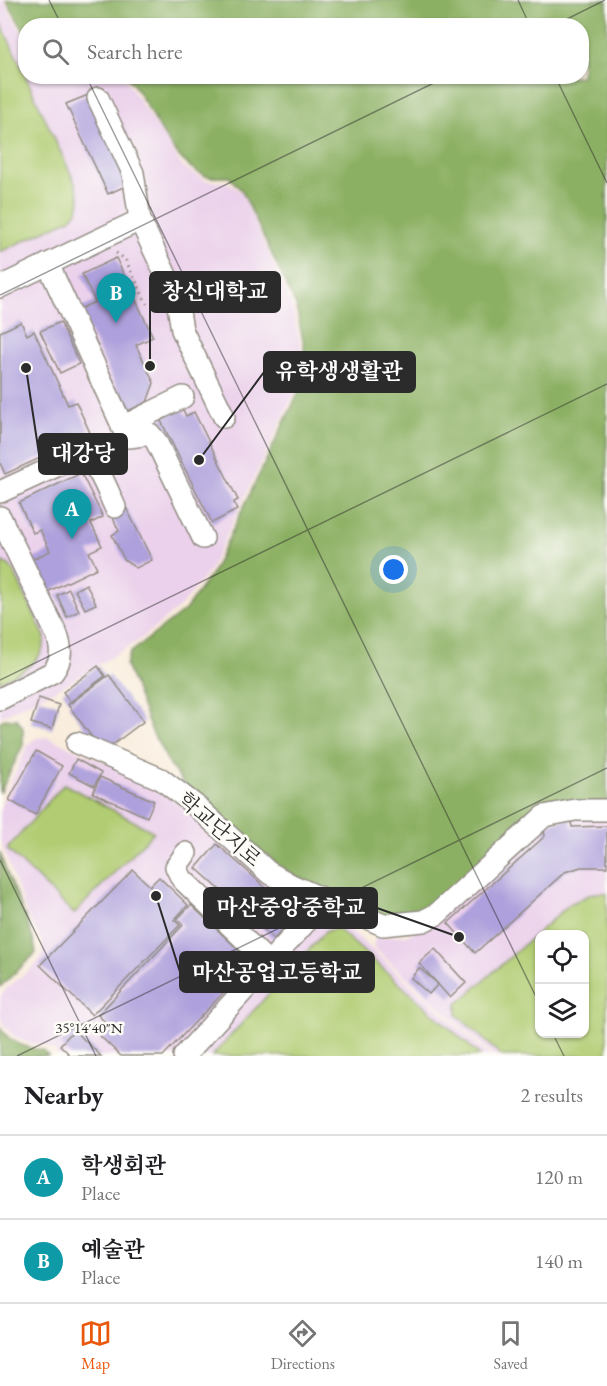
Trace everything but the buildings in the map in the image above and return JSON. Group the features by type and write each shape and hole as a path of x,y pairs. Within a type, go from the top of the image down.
{"street":[{"path":"98,98 133,172 140,220 177,299 182,330 224,417"},
{"path":"0,287 140,220"},
{"path":"48,264 122,427 129,437 150,434 156,441 203,538"},
{"path":"122,427 183,397"},
{"path":"0,492 80,455 89,459 96,468 115,507"},
{"path":"0,517 6,543 57,635 61,654 53,672 0,699"},
{"name":"학교단지로","path":"77,743 161,779 195,805 268,872 325,901 383,925 423,921 448,905 544,816 575,810 607,810"},
{"path":"186,854 176,867 182,879 269,963"},
{"path":"184,1056 325,901"}],"path":[{"path":"113,254 122,255 147,304"}],"shaded area":[{"path":"0,0 3,0 18,26 18,84 129,84 182,166 207,181 227,182 241,192 291,303 301,347 299,384 210,570 182,605 141,639 69,683 0,717"},
{"path":"47,737 145,780 203,821 275,890 307,901 335,916 490,1056 58,1056 55,1051 43,1045 28,1043 14,1036 4,1026 0,1016 0,997 7,988 37,964 42,954 43,943 27,915 0,839 0,812 2,802 28,745 36,738"},
{"path":"607,816 607,1056 494,1056 373,947 375,938 407,935 432,923 544,822"}],"green space":[{"path":"6,0 607,0 607,801 541,808 521,821 444,897 424,910 386,917 297,877 278,865 184,784 171,767 152,732 126,665 130,653 185,610 212,573 302,385 304,346 296,306 242,191 229,177 205,176 180,157 132,84 589,84 589,18 18,18 18,21"},
{"path":"0,21 18,60 18,84 29,84 75,183 80,202 77,211 70,219 0,252"},
{"path":"2,562 9,565 14,572 45,637 40,654 30,666 0,682"},
{"path":"17,719 23,728 23,745 0,793 0,721"},
{"path":"64,784 154,832 74,914 7,849"},
{"path":"0,852 30,929 36,953 0,987"},
{"path":"593,893 607,893 607,1056 502,1056 457,1015 457,1004 535,935 535,1038 589,1038 589,930 541,930 570,904"},
{"path":"338,929 481,1056 212,1056 325,932"},
{"path":"0,1026 12,1040 24,1046 43,1050 48,1056 0,1056"}],"place":[{"name":"예술관","path":"116,323"},
{"name":"창신대학교","path":"150,366"},
{"name":"대강당","path":"26,368"},
{"name":"유학생생활관","path":"199,460"},
{"name":"학생회관","path":"72,539"},
{"name":"마산공업고등학교","path":"156,896"},
{"name":"마산중앙중학교","path":"459,937"}]}
